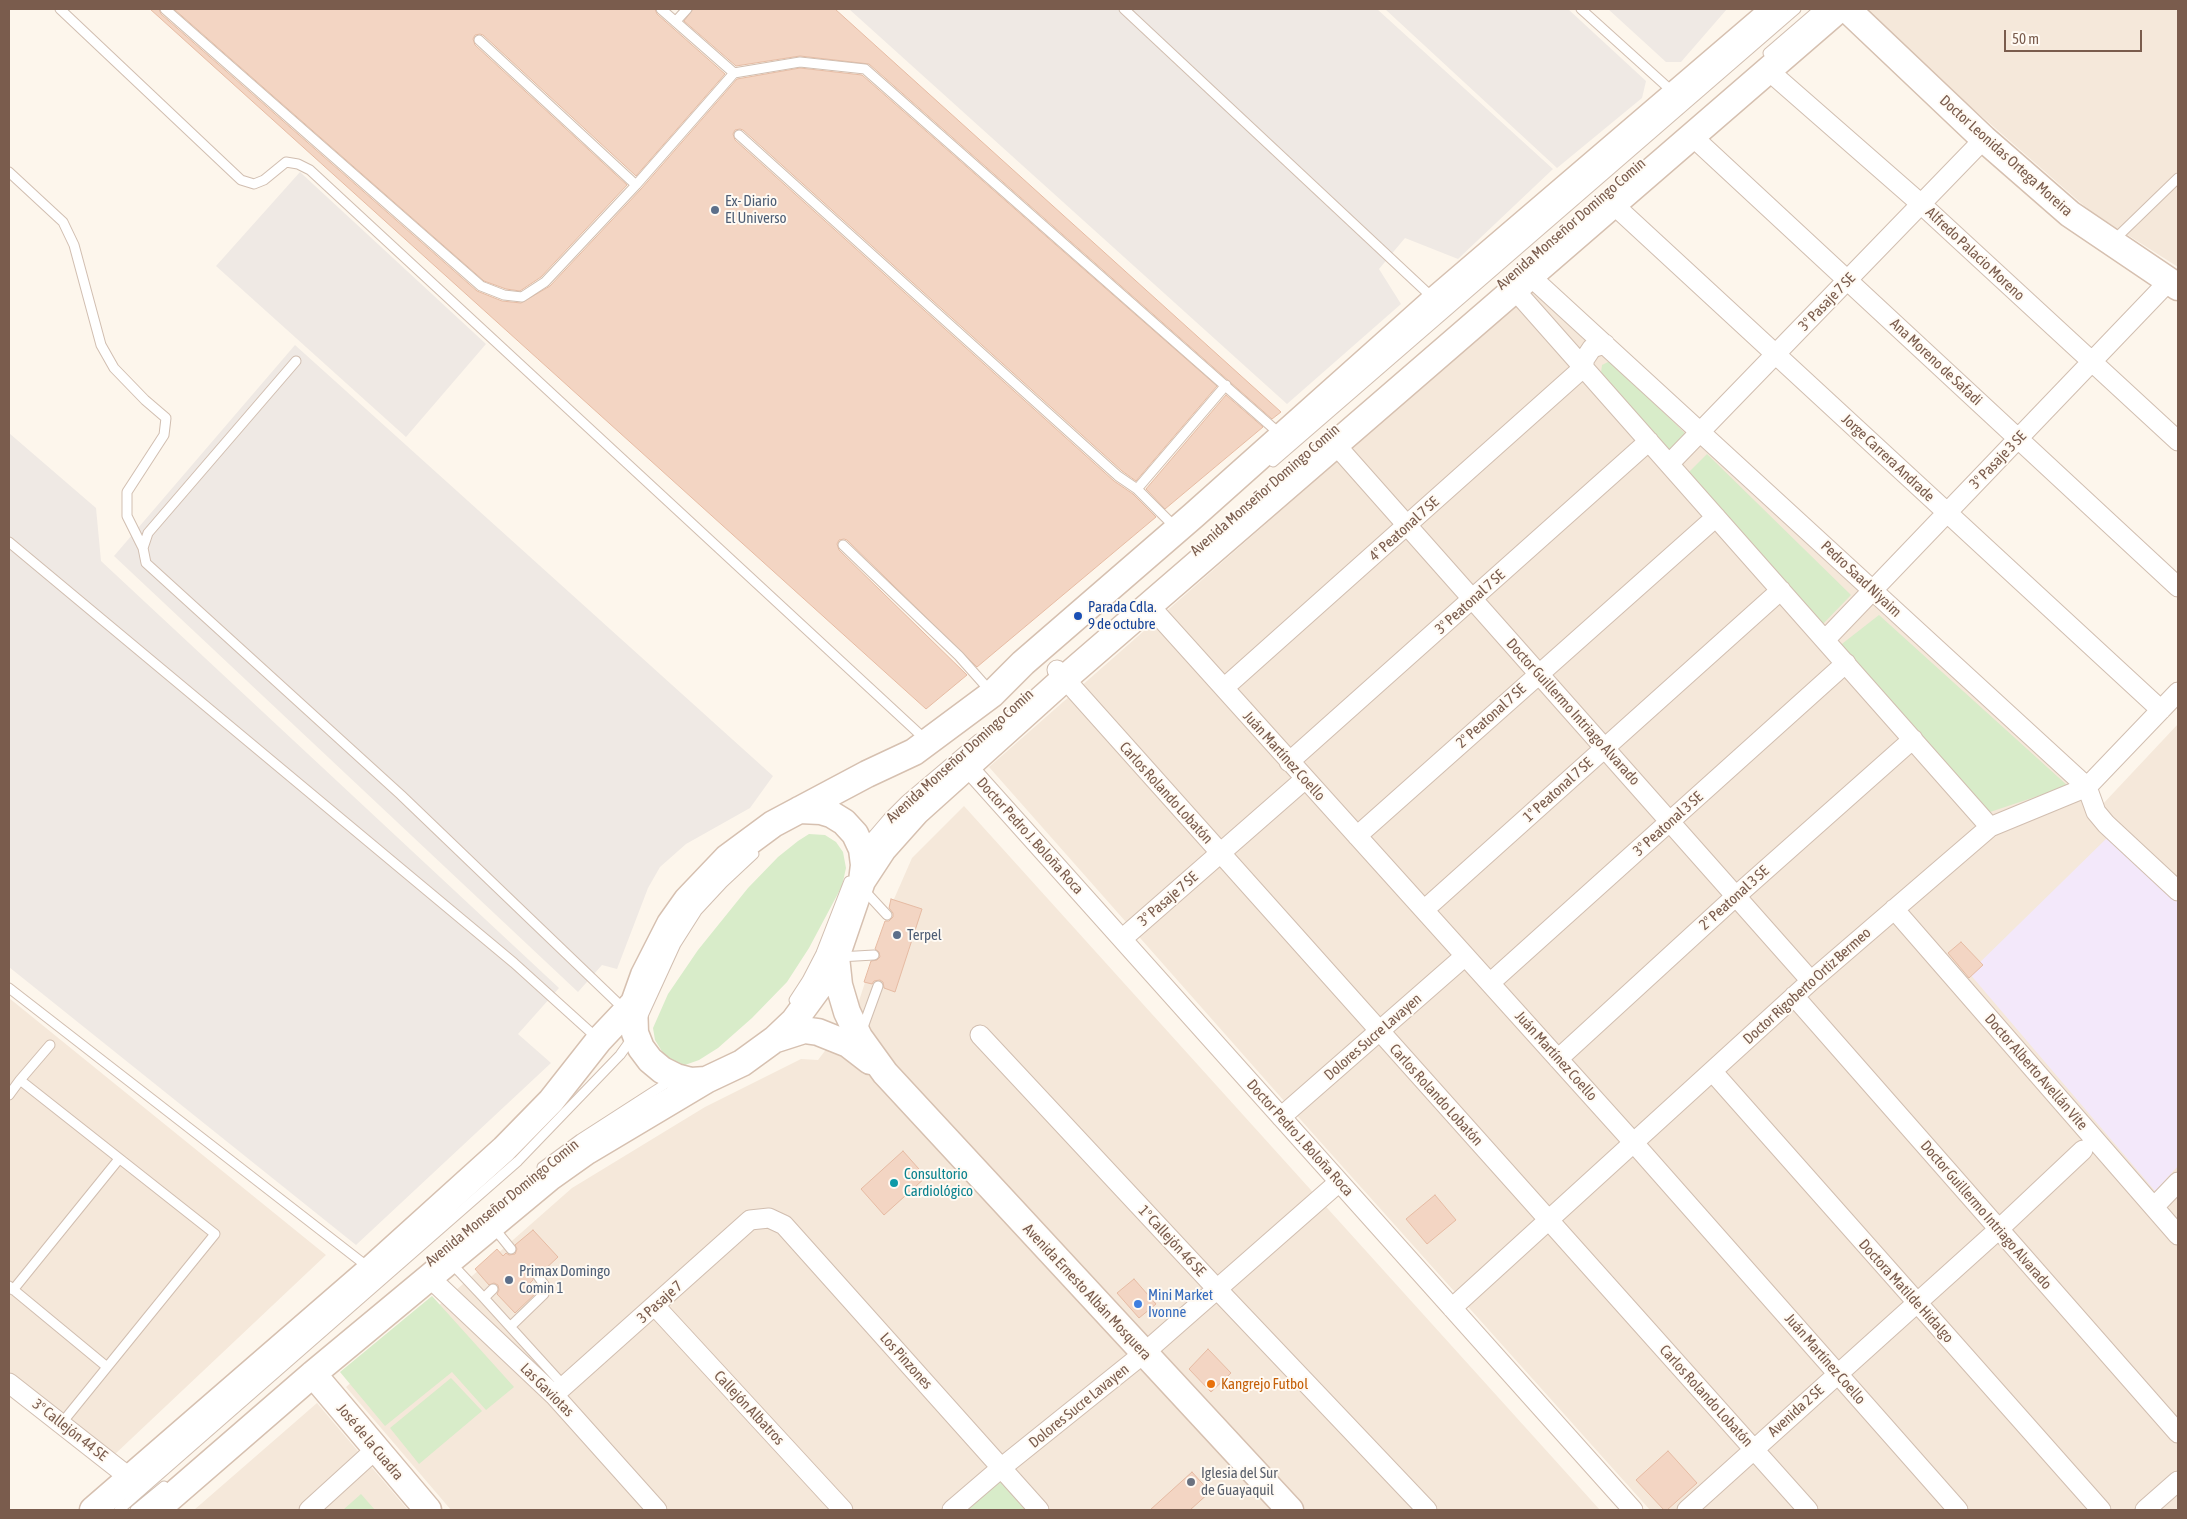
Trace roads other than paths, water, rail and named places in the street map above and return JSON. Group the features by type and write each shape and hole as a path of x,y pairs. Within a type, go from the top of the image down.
{"main road":[{"name":"Avenida Monseñor Domingo Comin","path":"93,1510 370,1270 504,1149 551,1101 599,1040 632,1015 656,949 687,900 727,858 765,829 815,811 929,743 996,698 1035,652 1435,300 1774,9"},
{"name":"Avenida Monseñor Domingo Comin","path":"156,1510 313,1374 549,1178 691,1077 742,1063 776,1039 810,1001 836,957 858,871 896,832 967,766 1059,673 1150,606 1335,444 1693,137 1764,66 1839,9"},
{"name":"Doctor Leonidas Ortega Moreira","path":"1847,9 1984,139 2070,214 2113,241 2174,284"},
{"path":"815,811 831,814 844,822 855,834 858,871"},
{"name":"Avenida Ernesto Albán Mosquera","path":"836,957 839,985 846,1012 859,1037 885,1074 1290,1510"},
{"path":"632,1015 641,1048 650,1060 662,1070 691,1077"},
{"name":"Avenida Ernesto Albán Mosquera","path":"776,1039 804,1030 831,1036 848,1044 885,1074"},
{"name":"José de la Cuadra","path":"313,1374 428,1510"}],"street":[{"name":"Alfredo Palacio Moreno","path":"1764,66 1921,204 2178,441"},
{"name":"Ana Moreno de Safadi","path":"1693,137 2178,587"},
{"name":"3° Pasaje 7 SE","path":"1669,464 1984,139"},
{"name":"Jorge Carrera Andrade","path":"1614,205 2161,710"},
{"name":"Pedro Saad Niyaim","path":"1522,283 1605,344 1873,590 2087,787 2096,812 2106,824 2176,885"},
{"path":"1522,283 1584,368 1990,827"},
{"name":"3° Pasaje 3 SE","path":"1826,640 2092,362 2174,284"},
{"name":"4° Peatonal 7 SE","path":"1224,688 1584,368 1587,354 1598,345 1605,344"},
{"name":"3° Peatonal 7 SE","path":"1289,762 1649,441"},
{"name":"Doctor Guillermo Intriago Alvarado","path":"1335,444 1811,981"},
{"name":"2° Peatonal 7 SE","path":"1356,836 1716,517"},
{"name":"1° Peatonal 7 SE","path":"1424,910 1781,590"},
{"name":"Juán Martínez Coello","path":"1150,606 1633,1142 1958,1510"},
{"name":"3° Peatonal 3 SE","path":"1490,983 1846,664"},
{"name":"Carlos Rolando Lobatón","path":"1059,673 1808,1510"},
{"name":"Doctor Rigoberto Ortiz Bermeo","path":"1452,1308 1794,996 1990,827 2087,787 2178,692"},
{"name":"2° Peatonal 3 SE","path":"1558,1059 1736,896 1913,739"},
{"name":"Doctor Pedro J. Boloña Roca","path":"967,766 1633,1510"},
{"name":"3° Pasaje 7 SE","path":"1122,939 1305,779"},
{"name":"Doctor Alberto Avellán Vite","path":"1894,909 2178,1235"},
{"name":"Dolores Sucre Lavayen","path":"1281,1117 1465,956"},
{"name":"Doctor Guillermo Intriago Alvarado","path":"1794,996 2178,1433"},
{"name":"1º Callejón 46 SE","path":"980,1035 1217,1290 1427,1510"},
{"name":"Doctora Matilde Hidalgo","path":"1712,1072 2101,1510"},
{"name":"Avenida 2 SE","path":"1687,1510 1999,1229 2082,1150"},
{"name":"Dolores Sucre Lavayen","path":"952,1510 1001,1468 1144,1354 1339,1182"},
{"path":"2154,1207 2178,1182"},
{"name":"3 Pasaje 7","path":"559,1390 750,1220 769,1218"},
{"name":"Los Pinzones","path":"769,1218 784,1224 1039,1510"},
{"name":"Las Gaviotas","path":"429,1278 559,1390 657,1510"},
{"name":"Callejón Albatros","path":"655,1306 843,1510"},
{"name":"3º Callejón 44 SE","path":"9,1383 130,1478"},
{"path":"309,1510 376,1449"},
{"path":"2145,1510 2178,1480"}],"lane":[{"path":"60,9 241,180 254,184 264,180 286,162 298,164 310,170 929,743"},
{"path":"165,9 481,286 504,295 522,297 545,282 636,185 734,73 800,62 866,69 1282,436"},
{"path":"662,9 734,73"},
{"path":"676,21 687,9"},
{"path":"1124,9 1435,300"},
{"path":"1581,9 1676,95"},
{"name":"Avenida Monseñor Domingo Comin","path":"1269,465 1796,9"},
{"name":"Avenida Monseñor Domingo Comin","path":"1764,66 1819,9"},
{"path":"479,40 636,185"},
{"path":"739,134 1111,469 1137,490 1177,529"},
{"path":"9,172 63,222 74,245 101,345 114,368 145,400 166,418 164,435 127,492 127,516 143,548 146,562 408,802 632,1015"},
{"path":"2113,241 2158,195 2178,178"},
{"path":"143,548 148,533 296,361"},
{"path":"1137,490 1226,385"},
{"path":"9,542 514,963 599,1040"},
{"path":"843,545 959,656 996,698"},
{"name":"Avenida Monseñor Domingo Comin","path":"789,1007 807,980 821,953 858,871 900,806 985,733"},
{"name":"Avenida Monseñor Domingo Comin","path":"119,1510 518,1161 620,1055 632,1015 697,912 749,857 764,846"},
{"path":"858,871 887,915"},
{"path":"836,957 874,955"},
{"path":"859,1037 878,986"},
{"path":"9,988 370,1270"},
{"path":"9,1095 50,1045"},
{"name":"Avenida Monseñor Domingo Comin","path":"533,1175 580,1139 691,1077"},
{"path":"20,1080 215,1234 62,1424"},
{"path":"108,1367 11,1288 120,1159"},
{"path":"492,1225 511,1249"},
{"path":"449,1261 511,1326 559,1390"},
{"path":"511,1326 544,1294 545,1286 538,1276"},
{"path":"484,1298 492,1289"},
{"path":"135,1510 173,1479"}],"place":[{"name":"Ex- Diario El Universo","path":"715,210"},
{"name":"Parada Cdla. 9 de octubre","path":"1078,616"},
{"name":"Terpel","path":"897,935"},
{"name":"Consultorio Cardiológico","path":"894,1183"},
{"name":"Primax Domingo Comin 1","path":"509,1280"},
{"name":"Mini Market Ivonne","path":"1138,1304"},
{"name":"Kangrejo Futbol","path":"1211,1384"},
{"name":"Iglesia del Sur de Guayaquil","path":"1191,1482"}]}
